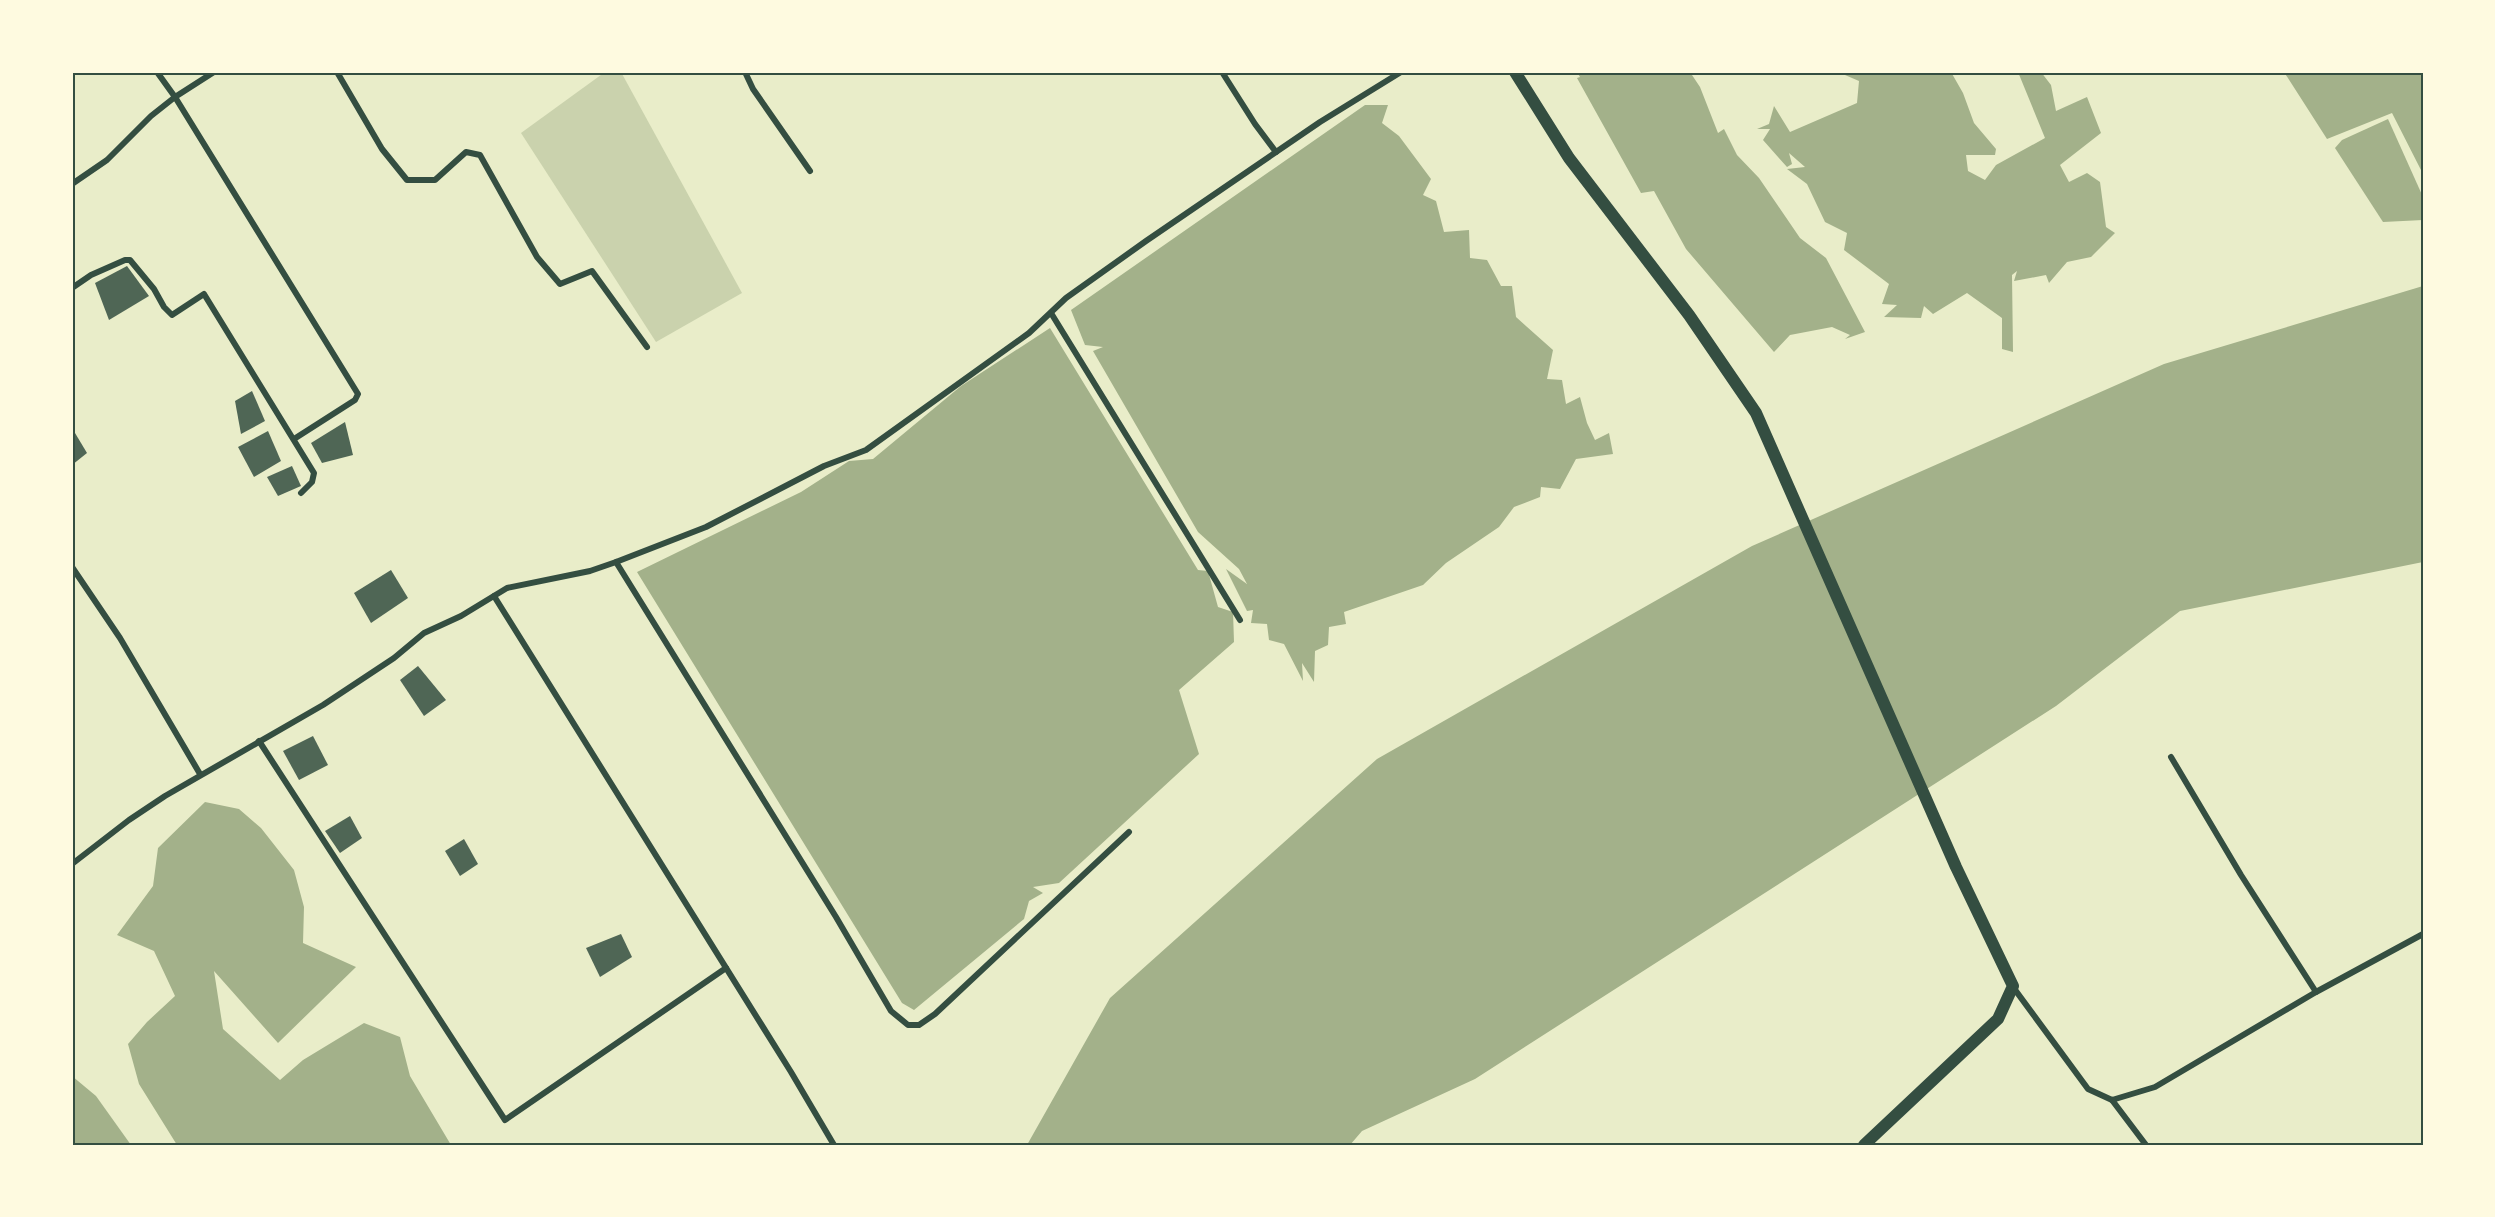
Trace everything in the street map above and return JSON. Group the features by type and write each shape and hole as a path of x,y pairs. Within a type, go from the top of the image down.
{"main road":[{"path":"1515,72 1569,158 1689,315 1756,413 1956,867 2013,986 1998,1019 1864,1145"}],"street":[{"path":"157,72 176,97 358,394 355,400 294,439"},
{"path":"72,184 107,160 151,116 214,72"},
{"path":"337,72 382,149 407,180 435,180 466,152 480,155 537,257 560,284 592,271 647,347"},
{"path":"745,72 753,89 810,171"},
{"path":"1222,72 1276,152"},
{"path":"72,864 129,820 200,774 299,719 394,658 424,633 461,616 507,588 590,571 615,562 706,527 824,466 866,450 1029,333 1066,298 1146,241 1276,152 1401,72"},
{"path":"72,288 91,275 130,260 154,289 164,308 172,315 204,294 314,472 312,483 301,493"},
{"path":"1051,313 1240,620"},
{"path":"615,562 836,917 891,1011 908,1025 919,1025 935,1014 1129,832"},
{"path":"72,567 120,638 200,774"},
{"path":"494,596 834,1145"},
{"path":"259,741 504,1120 726,968"},
{"path":"2171,757 2241,875 2316,993"},
{"path":"2112,1100 2155,1087 2316,993 2423,934"},
{"path":"2013,986 2088,1089 2112,1100 2146,1145"}],"shaded area":[{"path":"605,72 621,72 742,293 656,342 521,133"},
{"path":"1577,72 1690,72 1700,87 1718,133 1724,129 1737,155 1759,178 1800,238 1826,258 1865,332 1845,339 1850,335 1832,327 1790,335 1774,352 1686,249 1654,191 1641,193 1577,78 1580,77"},
{"path":"1838,72 1951,72 1963,93 1974,123 1996,149 1995,155 1966,155 1968,171 1985,180 1996,165 2045,138 2018,72 2041,72 2051,85 2056,111 2087,97 2101,133 2060,165 2069,182 2087,173 2100,182 2106,227 2115,233 2091,257 2067,262 2049,283 2046,275 2014,281 2017,271 2012,275 2013,352 2002,349 2002,318 1967,293 1933,314 1924,306 1921,318 1884,317 1897,305 1882,304 1889,284 1844,250 1847,233 1825,222 1807,184 1787,169 1805,167 1789,153 1792,164 1787,167 1763,140 1770,129 1757,129 1769,124 1774,106 1790,132 1857,103 1859,81"},
{"path":"2284,72 2423,72 2423,174 2392,113 2327,139"},
{"path":"1365,105 1388,105 1382,123 1399,136 1431,179 1423,195 1436,201 1444,232 1469,230 1470,258 1487,260 1501,286 1512,286 1516,317 1553,350 1547,379 1562,380 1566,404 1580,397 1587,423 1595,440 1609,433 1613,454 1576,459 1560,489 1541,487 1540,497 1514,507 1499,527 1446,563 1423,585 1344,612 1346,624 1329,627 1328,645 1315,651 1314,682 1302,663 1303,681 1284,644 1269,640 1267,624 1251,623 1253,610 1247,611 1226,569 1247,584 1239,569 1198,532 1093,351 1103,347 1085,345 1071,310"},
{"path":"2388,119 2423,197 2423,220 2383,222 2335,148 2342,140"},
{"path":"2423,286 2423,562 2180,611 2056,706 1475,1079 1362,1131 1350,1145 1027,1145 1110,998 1377,759 1752,546 2164,364"},
{"path":"1050,328 1198,570 1208,571 1218,607 1233,612 1234,642 1179,690 1199,754 1059,883 1033,887 1043,893 1029,901 1024,919 914,1010 902,1003 637,572 801,492 849,461 873,459 961,386"},
{"path":"205,802 239,809 261,828 294,870 304,907 303,943 356,967 278,1043 214,971 223,1029 280,1080 303,1060 364,1023 400,1037 410,1076 451,1145 177,1145 139,1084 128,1044 147,1022 175,996 154,951 117,935 153,886 158,848"},
{"path":"72,1076 96,1096 131,1145 72,1145"}],"building":[{"path":"127,266 149,296 109,320 95,283"},
{"path":"252,391 265,421 241,434 235,401"},
{"path":"345,422 353,455 322,463 311,443"},
{"path":"72,428 87,453 72,465"},
{"path":"268,431 281,461 254,477 238,447"},
{"path":"292,466 301,486 278,496 267,477"},
{"path":"391,570 408,598 371,623 354,593"},
{"path":"418,666 446,700 424,716 400,680"},
{"path":"313,736 328,765 299,780 283,751"},
{"path":"350,816 362,838 340,853 325,831"},
{"path":"464,839 478,864 460,876 445,851"},
{"path":"621,934 632,957 600,977 586,948"}]}
